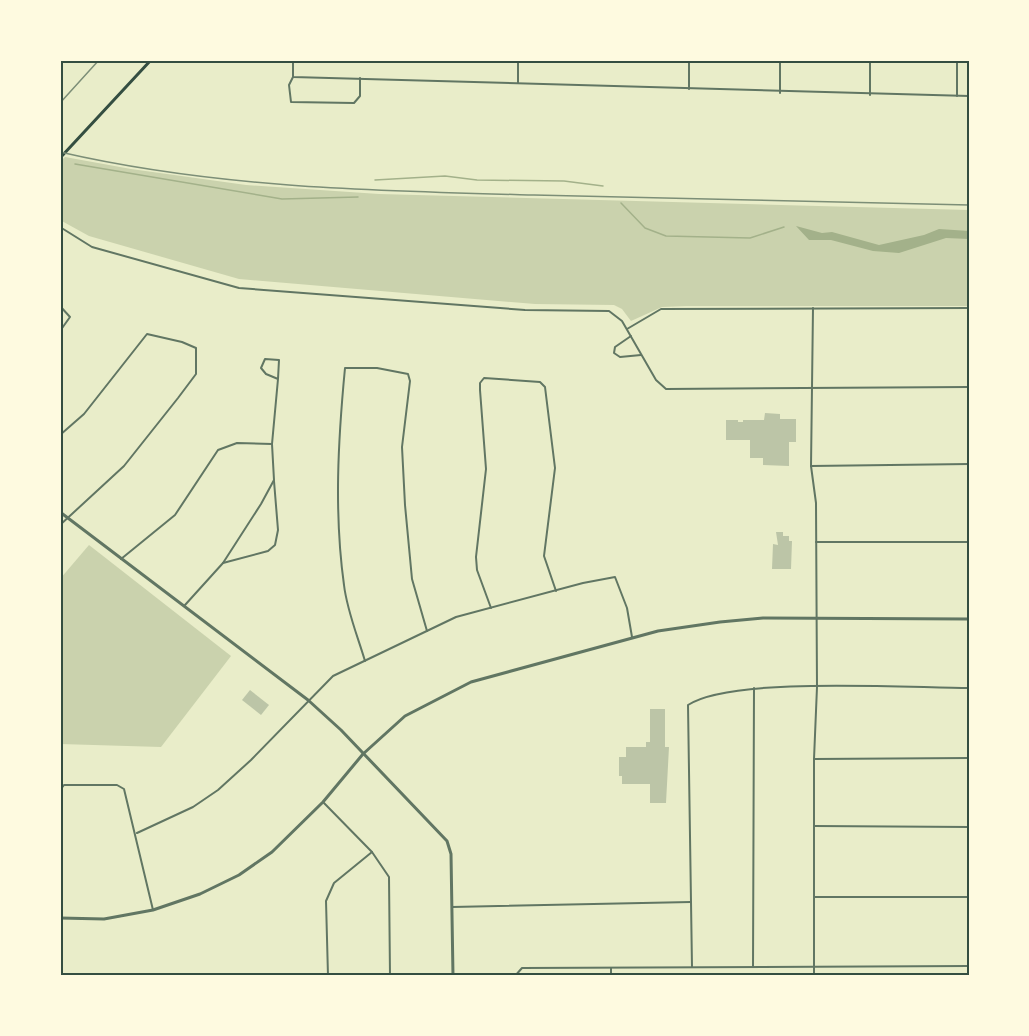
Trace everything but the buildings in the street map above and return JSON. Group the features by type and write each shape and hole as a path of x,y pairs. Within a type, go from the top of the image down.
{"main road":[{"path":"60,158 151,60"}],"street":[{"path":"293,60 293,76 289,85 291,102 354,103 360,96 360,78"},
{"path":"518,60 518,83"},
{"path":"689,60 689,89"},
{"path":"780,60 780,93"},
{"path":"870,60 870,95"},
{"path":"957,60 957,96"},
{"path":"293,76 780,93 969,96"},
{"path":"60,227 92,246 239,288 525,310 609,311 622,321 656,380 666,389 969,387"},
{"path":"60,306 70,317 60,331"},
{"path":"627,329 661,309 969,308"},
{"path":"813,309 812,466 816,503 817,620 814,759 814,976"},
{"path":"60,435 84,414 147,334 182,342 196,348 196,374 178,398 124,466 60,525"},
{"path":"631,336 615,347 614,352 620,357 641,355"},
{"path":"223,562 268,550 275,545 278,530 272,444 278,379 279,360 266,359 261,368 266,374 278,379"},
{"path":"364,661 344,587 338,505 337,454 345,368 377,368 408,374 410,381 402,447 405,505 412,579 427,631"},
{"path":"491,608 477,570 476,557 486,470 480,390 480,382 484,378 540,382 545,387 555,468 544,556 556,591"},
{"path":"122,559 175,515 218,450 237,443 272,444"},
{"path":"812,466 969,464"},
{"path":"184,606 223,562 273,480"},
{"path":"60,512 308,700 447,841 451,854 453,976"},
{"path":"816,542 969,542"},
{"path":"136,833 193,807 218,790 252,760 333,676 456,617 615,577 627,608 632,637"},
{"path":"60,918 104,919 153,909 200,894 239,874 272,852 323,802 363,754 405,716 471,682 658,631 763,618 969,619"},
{"path":"753,967 754,688"},
{"path":"692,967 688,705 700,697 754,688 969,688"},
{"path":"814,759 969,758"},
{"path":"60,835 61,789 64,785 91,783 117,785 124,789 153,909"},
{"path":"323,802 372,852 389,877 390,976"},
{"path":"814,826 969,827"},
{"path":"328,976 326,901 334,883 372,852"},
{"path":"815,897 969,897"},
{"path":"452,907 691,902"},
{"path":"515,976 522,968 969,966"},
{"path":"611,968 611,976"}],"shaded area":[{"path":"65,157 246,185 379,194 969,210 969,306 662,307 631,321 622,309 614,305 535,304 239,279 89,236 60,220 60,162"},
{"path":"796,226 822,233 832,232 879,245 924,235 939,229 969,231 969,239 946,238 899,253 873,251 831,240 809,240"},
{"path":"89,545 231,656 161,747 60,744 60,579"}],"waterway":[{"path":"75,164 282,199 358,197"},
{"path":"375,180 445,176 477,180 564,181 603,186"},
{"path":"621,203 645,228 666,236 750,238 784,227"}],"railway":[{"path":"60,103 99,60"},
{"path":"60,152 178,173 296,186 474,193 969,205"}]}
